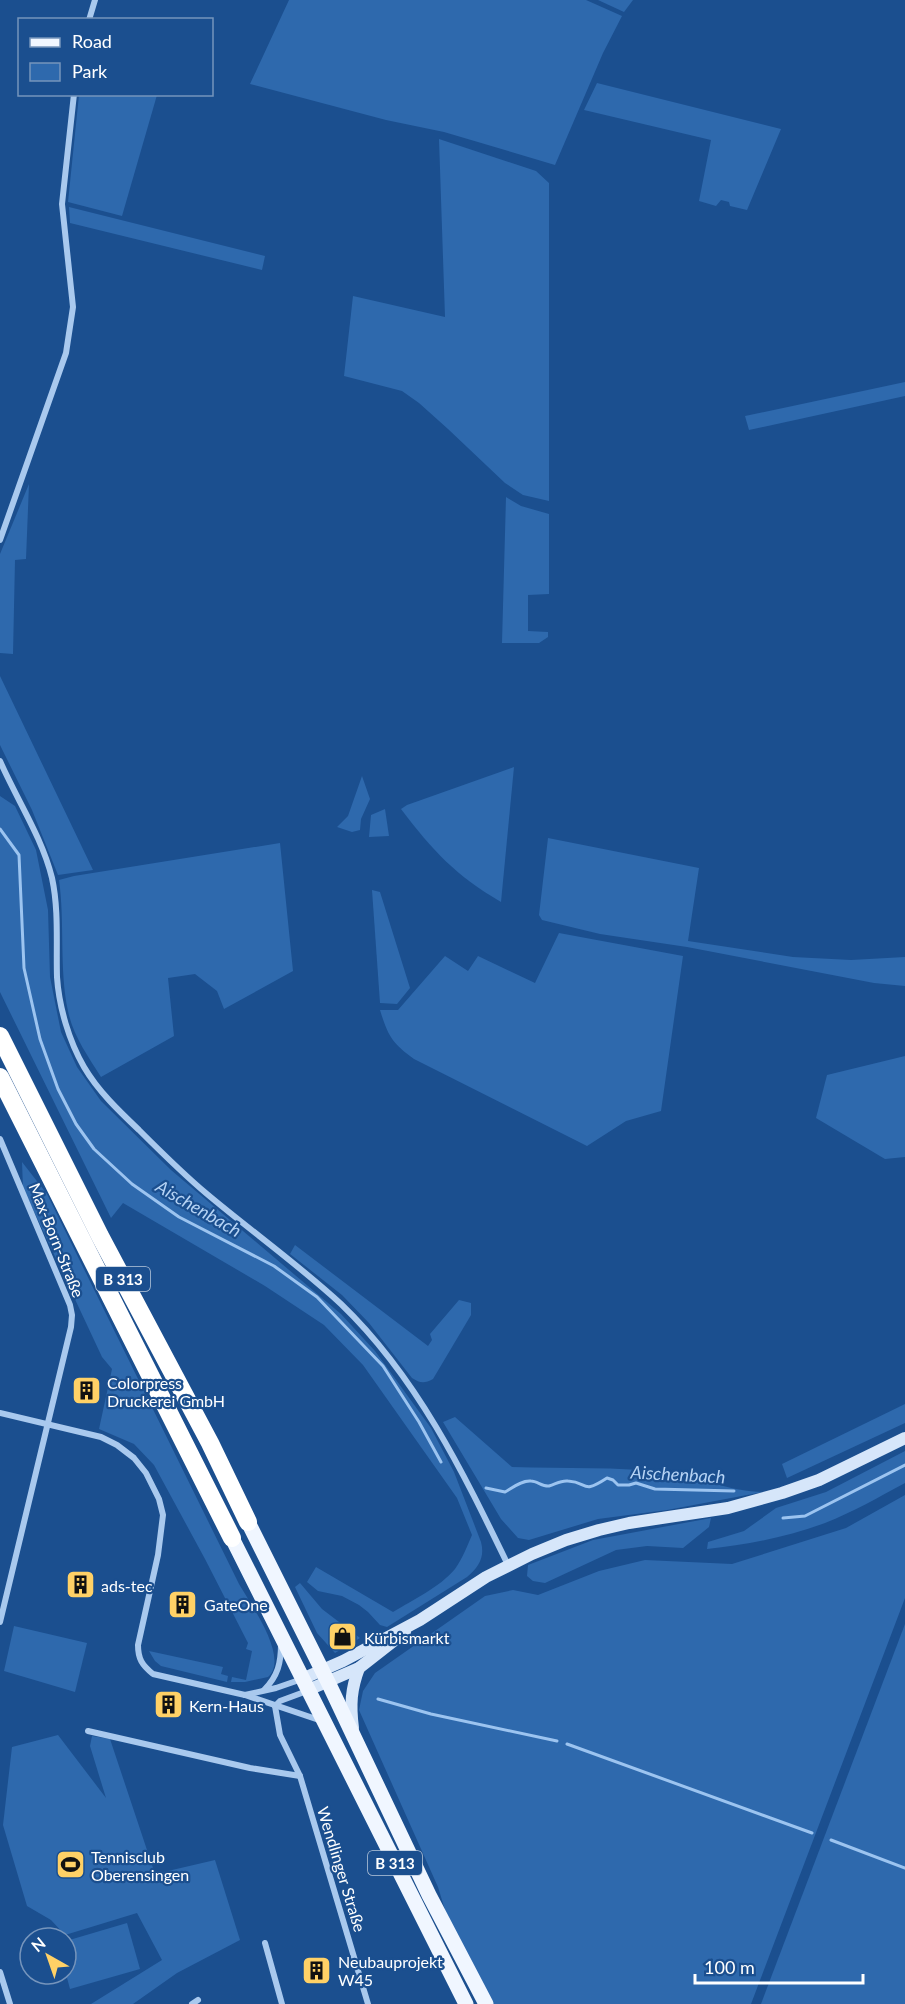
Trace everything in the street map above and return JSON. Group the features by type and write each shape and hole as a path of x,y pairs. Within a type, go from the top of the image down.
{"highway":[{"name":"B 313","path":"0,1036 95,1225 210,1443 248,1522"},
{"name":"B 313","path":"0,1077 232,1538"}],"main road":[{"name":"B 313","path":"248,1522 355,1737 429,1895 486,2004"},
{"name":"B 313","path":"232,1538 466,2004"}],"street":[{"path":"90,18 94,0"},
{"path":"0,540 66,353 73,307 62,204 74,96"},
{"path":"0,761 39,843 52,878 60,997 71,1039 84,1066 117,1108 172,1163 341,1304 372,1338 409,1386 443,1436 508,1565"},
{"name":"Max-Born-Straße","path":"0,1139 70,1305 72,1315 0,1622"},
{"path":"0,1413 101,1437 117,1445 134,1458 146,1473 159,1499 163,1515 162,1530 138,1645 138,1658 144,1667 153,1674 244,1695 325,1722"},
{"path":"275,1706 305,1685 325,1676 420,1620 508,1565 567,1540 599,1530 629,1523 728,1508 782,1493 819,1480 905,1438"},
{"path":"325,1676 359,1668 390,1646 420,1620"},
{"path":"264,1690 273,1681 278,1670 281,1658 281,1635"},
{"path":"355,1737 350,1699 352,1685 359,1668"},
{"path":"244,1695 305,1685"},
{"name":"Wendlinger Straße","path":"275,1706 280,1735 300,1776 368,2004"},
{"path":"88,1731 250,1768 300,1776"},
{"path":"265,1943 282,2004"},
{"path":"0,1972 10,2004"}],"green space":[{"path":"289,0 586,0 622,16 603,53 555,165 444,132 386,120 250,84"},
{"path":"598,0 633,0 624,12"},
{"path":"597,83 781,129 747,210 730,206 729,202 721,200 716,206 699,201 711,140 584,110"},
{"path":"79,96 157,96 122,216 68,202"},
{"path":"439,139 536,171 549,183 549,501 523,495 505,483 419,403 402,391 344,376 353,296 445,317"},
{"path":"69,207 265,256 262,270 70,223"},
{"path":"905,382 905,396 749,430 745,416"},
{"path":"29,484 26,559 15,560 13,654 0,653 0,554"},
{"path":"506,497 521,506 549,514 549,594 528,595 528,631 548,632 548,637 539,643 502,643"},
{"path":"0,676 93,870 58,875 32,810 0,745"},
{"path":"514,767 501,902 471,882 446,861 401,809"},
{"path":"362,776 370,799 361,819 360,830 352,832 337,827 348,816"},
{"path":"0,796 15,806 36,850 48,910 50,977 61,1032 77,1067 101,1101 171,1170 341,1314 375,1351 431,1428 454,1472 481,1542 480,1561 467,1577 387,1627 380,1625 359,1605 342,1596 318,1591 307,1582 316,1567 393,1612 442,1582 460,1561 472,1535 457,1498 363,1365 324,1325 265,1286 123,1203 111,1218 0,992"},
{"path":"385,809 389,836 369,837 371,815"},
{"path":"548,838 699,868 688,941 793,957 851,960 905,957 905,986 874,983 687,947 600,934 542,920 539,915"},
{"path":"280,843 293,971 224,1009 217,991 195,974 168,978 174,1036 101,1077 77,1037 68,1011 65,995 59,880"},
{"path":"372,890 380,892 410,988 397,1004 380,1003"},
{"path":"559,933 683,956 661,1111 626,1121 587,1146 414,1059 392,1038 380,1010 398,1010 445,956 468,971 478,956 535,983"},
{"path":"905,1056 905,1157 885,1159 816,1118 827,1075"},
{"path":"22,1162 47,1194 239,1584 266,1630 274,1657 274,1668 268,1677 245,1682 231,1682 232,1677 246,1680 252,1651 246,1649 248,1643 205,1559 154,1465 134,1444 99,1429 112,1369 102,1357 23,1188"},
{"path":"295,1245 428,1346 432,1340 430,1334 459,1300 471,1303 471,1315 433,1379 422,1382 412,1378 369,1323 342,1295 290,1254"},
{"path":"905,1404 905,1423 787,1478 782,1464"},
{"path":"455,1417 512,1467 649,1471 681,1475 739,1490 763,1492 667,1510 598,1519 529,1540 518,1538 501,1519 443,1422"},
{"path":"905,1451 905,1483 856,1509 825,1523 782,1536 707,1549 708,1542 744,1531 776,1508 826,1492"},
{"path":"905,1495 905,1598 751,2004 493,2004 449,1923 438,1887 359,1710 363,1691 375,1673 485,1596 513,1590 538,1595 599,1571 645,1560 732,1564 846,1528"},
{"path":"711,1518 709,1527 683,1548 647,1546 616,1550 545,1583 533,1581 527,1576 528,1565 593,1540"},
{"path":"300,1583 322,1609 360,1638 335,1653 317,1633 295,1587"},
{"path":"905,1624 905,2004 761,2004"},
{"path":"14,1626 87,1643 75,1692 4,1671"},
{"path":"149,1651 223,1667 221,1674 228,1676 227,1682 161,1666"},
{"path":"58,1735 106,1798 90,1746 92,1736 110,1739 155,1874 215,1860 240,1940 177,1973 133,2004 91,2004 162,1960 137,1913 78,1931 78,1926 57,1926 51,1920 27,1906 3,1825 12,1747"},
{"path":"127,1923 140,1969 70,1989 69,1986 78,1986 78,1937"}],"waterway":[{"name":"Aischenbach","path":"0,829 19,855 24,968 40,1039 58,1089 76,1124 94,1149 132,1184 179,1217 274,1266 317,1297 383,1366 419,1422 441,1462"},
{"name":"Aischenbach","path":"783,1518 805,1516 905,1465"},
{"name":"Aischenbach","path":"486,1488 505,1492 528,1481 547,1486 568,1481 589,1487 607,1478 618,1485 636,1483 655,1489 734,1491"},
{"path":"378,1699 431,1714 557,1741"},
{"path":"567,1744 812,1833"},
{"path":"831,1840 905,1868"}],"place":[{"name":"Colorpress Druckerei GmbH","path":"86,1391"},
{"name":"ads-tec","path":"80,1585"},
{"name":"GateOne","path":"183,1604"},
{"name":"Kürbismarkt","path":"343,1637"},
{"name":"Kern-Haus","path":"168,1705"},
{"name":"Tennisclub Oberensingen","path":"70,1865"},
{"name":"Neubauprojekt W45","path":"317,1970"}]}
